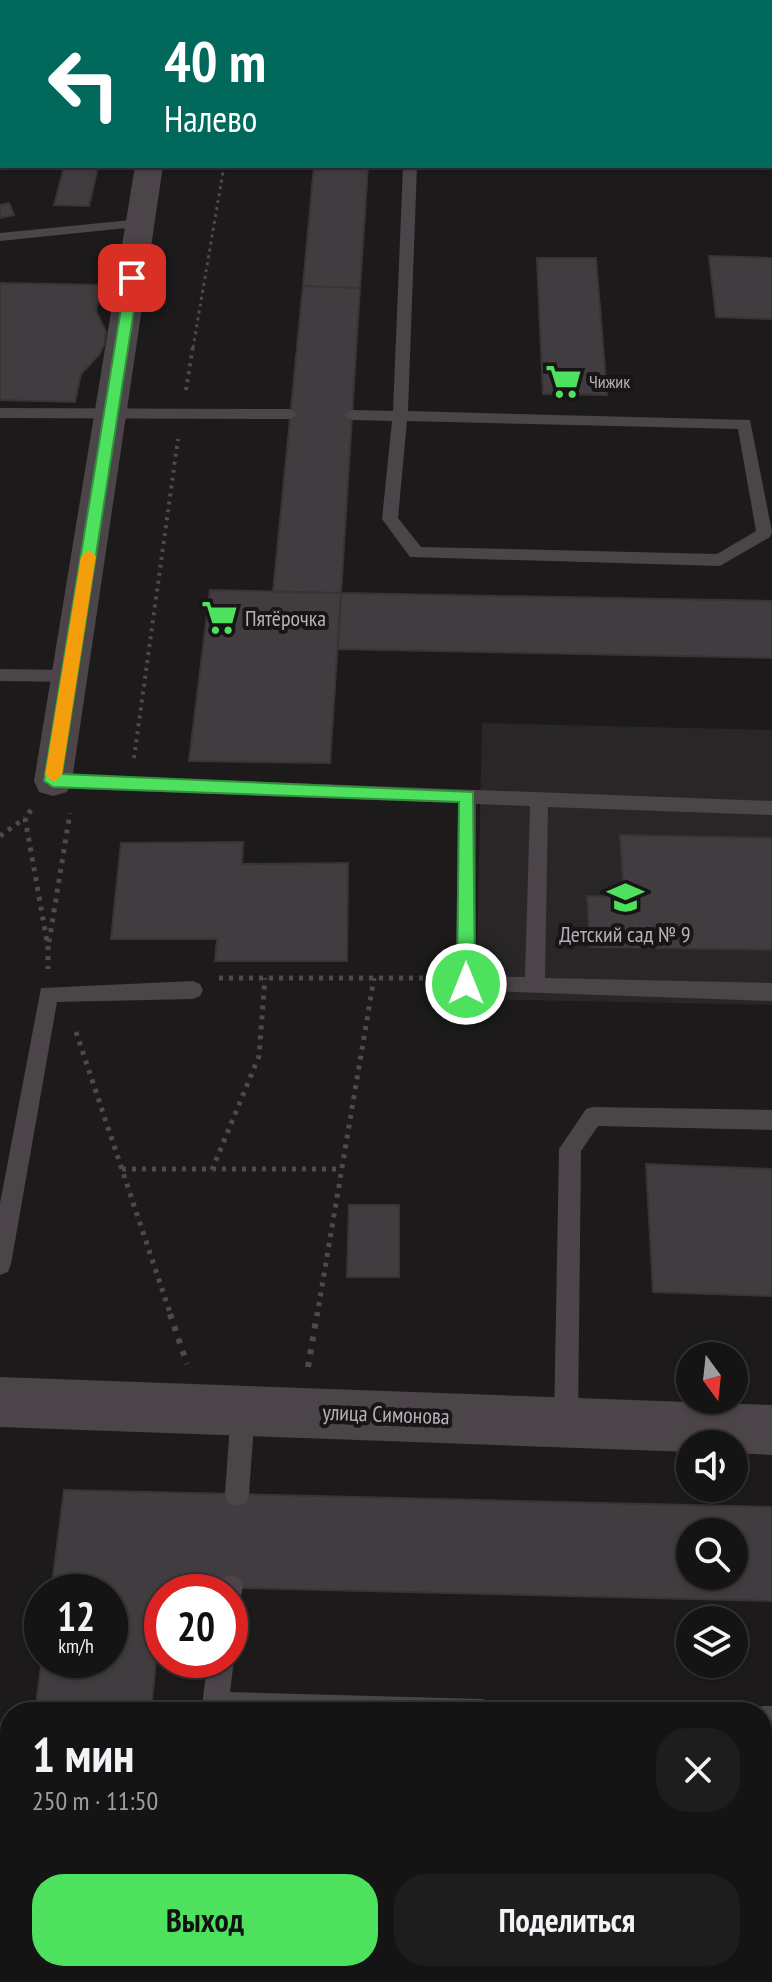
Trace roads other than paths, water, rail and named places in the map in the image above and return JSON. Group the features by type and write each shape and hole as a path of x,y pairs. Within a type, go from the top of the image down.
{"street":[{"path":"64,781 70,676 149,168"},
{"name":"улица Симонова","path":"0,1402 772,1430"}],"lane":[{"path":"352,415 400,416 745,424 764,533 720,560 416,553 390,519 400,416 410,168"},
{"path":"0,237 141,223"},
{"path":"0,413 290,414"},
{"path":"0,675 70,676"},
{"path":"64,781 772,808"},
{"path":"467,796 466,984 772,992"},
{"path":"535,986 539,799"},
{"path":"0,1264 56,994 193,990"},
{"path":"566,1422 570,1149 593,1116 772,1120"},
{"path":"237,1494 243,1409"},
{"path":"215,1702 218,1678"}],"place":[{"name":"Чижик","path":"563,381"},
{"name":"Пятёрочка","path":"219,618"},
{"name":"Детский сад № 9","path":"625,898"}]}
